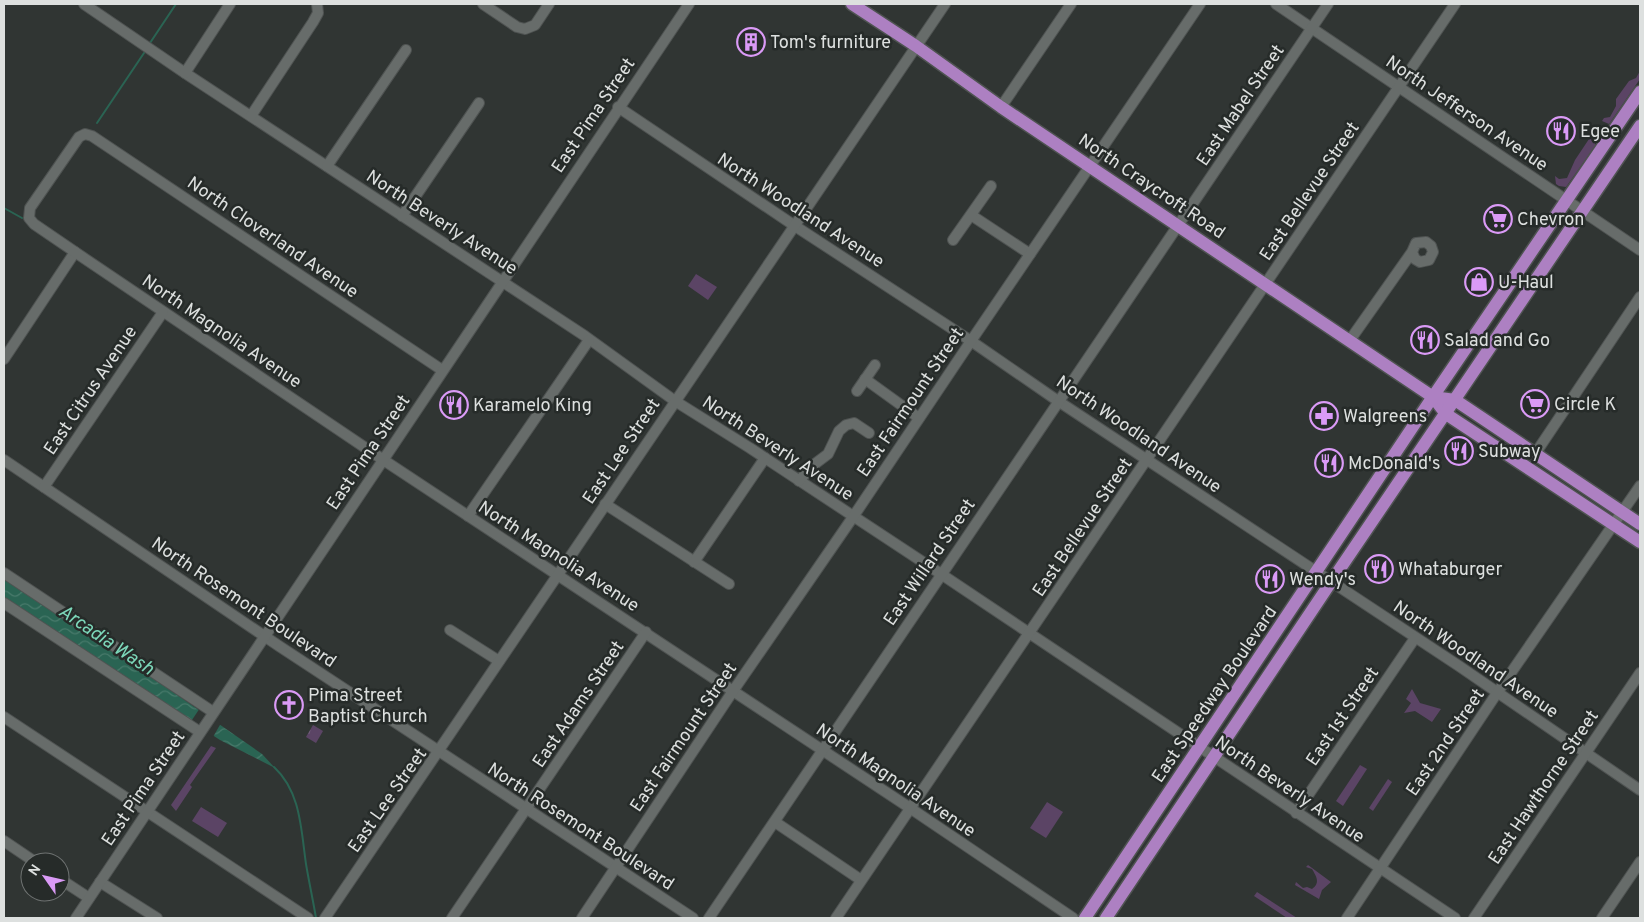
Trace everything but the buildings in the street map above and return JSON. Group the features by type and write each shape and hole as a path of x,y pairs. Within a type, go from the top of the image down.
{"main road":[{"name":"North Craycroft Road","path":"852,4 1433,397 1446,414 1640,542"},
{"name":"East Speedway Boulevard","path":"1085,918 1433,397 1640,92"},
{"name":"East Speedway Boulevard","path":"1106,918 1640,126"},
{"name":"North Craycroft Road","path":"1433,397 1455,400 1640,524"}],"street":[{"name":"North Beverly Avenue","path":"84,4 185,73 590,340 675,400 941,574 1455,918"},
{"path":"185,73 230,4"},
{"path":"251,116 313,22 318,13 317,4"},
{"path":"483,4 517,27 529,31 538,22 550,4"},
{"name":"East Pima Street","path":"76,918 688,4"},
{"name":"East Lee Street","path":"325,918 945,4"},
{"path":"1001,106 1071,4"},
{"name":"East Fairmount Street","path":"582,918 733,691 1200,4"},
{"name":"North Jefferson Avenue","path":"1276,4 1640,250"},
{"name":"East Mabel Street","path":"1178,225 1328,4"},
{"name":"East Bellevue Street","path":"836,918 1455,4"},
{"path":"328,166 406,50"},
{"path":"402,216 479,103"},
{"name":"North Woodland Avenue","path":"618,107 795,226 971,340 1058,401 1414,638 1459,666 1640,790"},
{"name":"North Magnolia Avenue","path":"85,134 78,138 30,208 29,218 34,224 382,459 646,632 1073,918"},
{"name":"North Cloverland Avenue","path":"85,134 92,136 442,370"},
{"path":"953,240 991,186"},
{"path":"971,214 1030,254"},
{"name":"East Willard Street","path":"709,918 1178,225"},
{"path":"4,359 75,252"},
{"path":"1350,340 1412,252"},
{"path":"1535,454 1640,297"},
{"name":"East Citrus Avenue","path":"44,487 163,312"},
{"path":"468,516 590,340"},
{"path":"857,391 875,365"},
{"path":"865,379 920,418"},
{"path":"799,481 812,466 828,454 834,438 846,425 854,423 869,433"},
{"path":"694,562 765,458"},
{"name":"North Rosemont Boulevard","path":"4,460 264,636 693,918"},
{"name":"East 2nd Street","path":"1347,918 1640,486"},
{"path":"605,504 729,584"},
{"path":"4,572 212,713"},
{"path":"4,603 201,730"},
{"path":"450,630 499,661"},
{"name":"East Adams Street","path":"452,918 646,632"},
{"name":"East 1st Street","path":"1296,813 1414,638"},
{"name":"East Hawthorne Street","path":"1474,918 1640,673"},
{"path":"4,717 308,918"},
{"path":"775,822 861,880"},
{"path":"4,841 20,852"},
{"path":"1602,918 1640,862"},
{"path":"100,882 157,918"},
{"path":"70,886 89,898"}],"green space":[{"path":"1640,71 1640,79 1609,124 1602,121 1604,118 1610,117 1616,106 1616,99 1629,81 1636,78"},
{"path":"1591,136 1595,138 1595,146 1566,187 1556,184 1555,176 1559,179 1567,178 1575,160"},
{"path":"696,274 717,287 708,300 688,286"},
{"path":"1412,689 1420,703 1441,709 1432,722 1415,711 1404,713 1411,703 1406,699"},
{"path":"313,725 323,731 316,743 306,737"},
{"path":"211,746 216,748 190,785 192,787 176,811 171,805"},
{"path":"1360,765 1367,769 1343,806 1336,801"},
{"path":"1388,779 1392,782 1373,811 1369,808"},
{"path":"1047,802 1063,812 1046,838 1030,828"},
{"path":"201,807 227,823 218,837 192,821"},
{"path":"1308,865 1331,882 1322,890 1319,899 1295,885 1296,882 1303,888 1312,889 1315,887 1316,877 1312,869 1306,867"},
{"path":"1257,892 1297,918 1287,918 1254,896"}],"water":[{"name":"Arcadia Wash","path":"4,578 262,754 275,768 220,740 4,597"}],"pier":[{"path":"200,708 221,723 213,737 190,723"}],"waterway":[{"path":"150,43 176,4"},
{"path":"97,123 146,50"},
{"path":"4,208 22,218"},
{"name":"Arcadia Wash","path":"274,767 283,777 295,800 301,825 316,918"}],"place":[{"name":"Tom's furniture","path":"751,42"},
{"name":"Egee","path":"1561,131"},
{"name":"Chevron","path":"1498,219"},
{"name":"U-Haul","path":"1479,282"},
{"name":"Salad and Go","path":"1425,340"},
{"name":"Circle K","path":"1535,404"},
{"name":"Karamelo King","path":"454,405"},
{"name":"Walgreens","path":"1324,416"},
{"name":"Subway","path":"1459,451"},
{"name":"McDonald's","path":"1329,463"},
{"name":"Whataburger","path":"1379,569"},
{"name":"Wendy's","path":"1270,579"},
{"name":"Pima Street Baptist Church","path":"289,705"}]}
